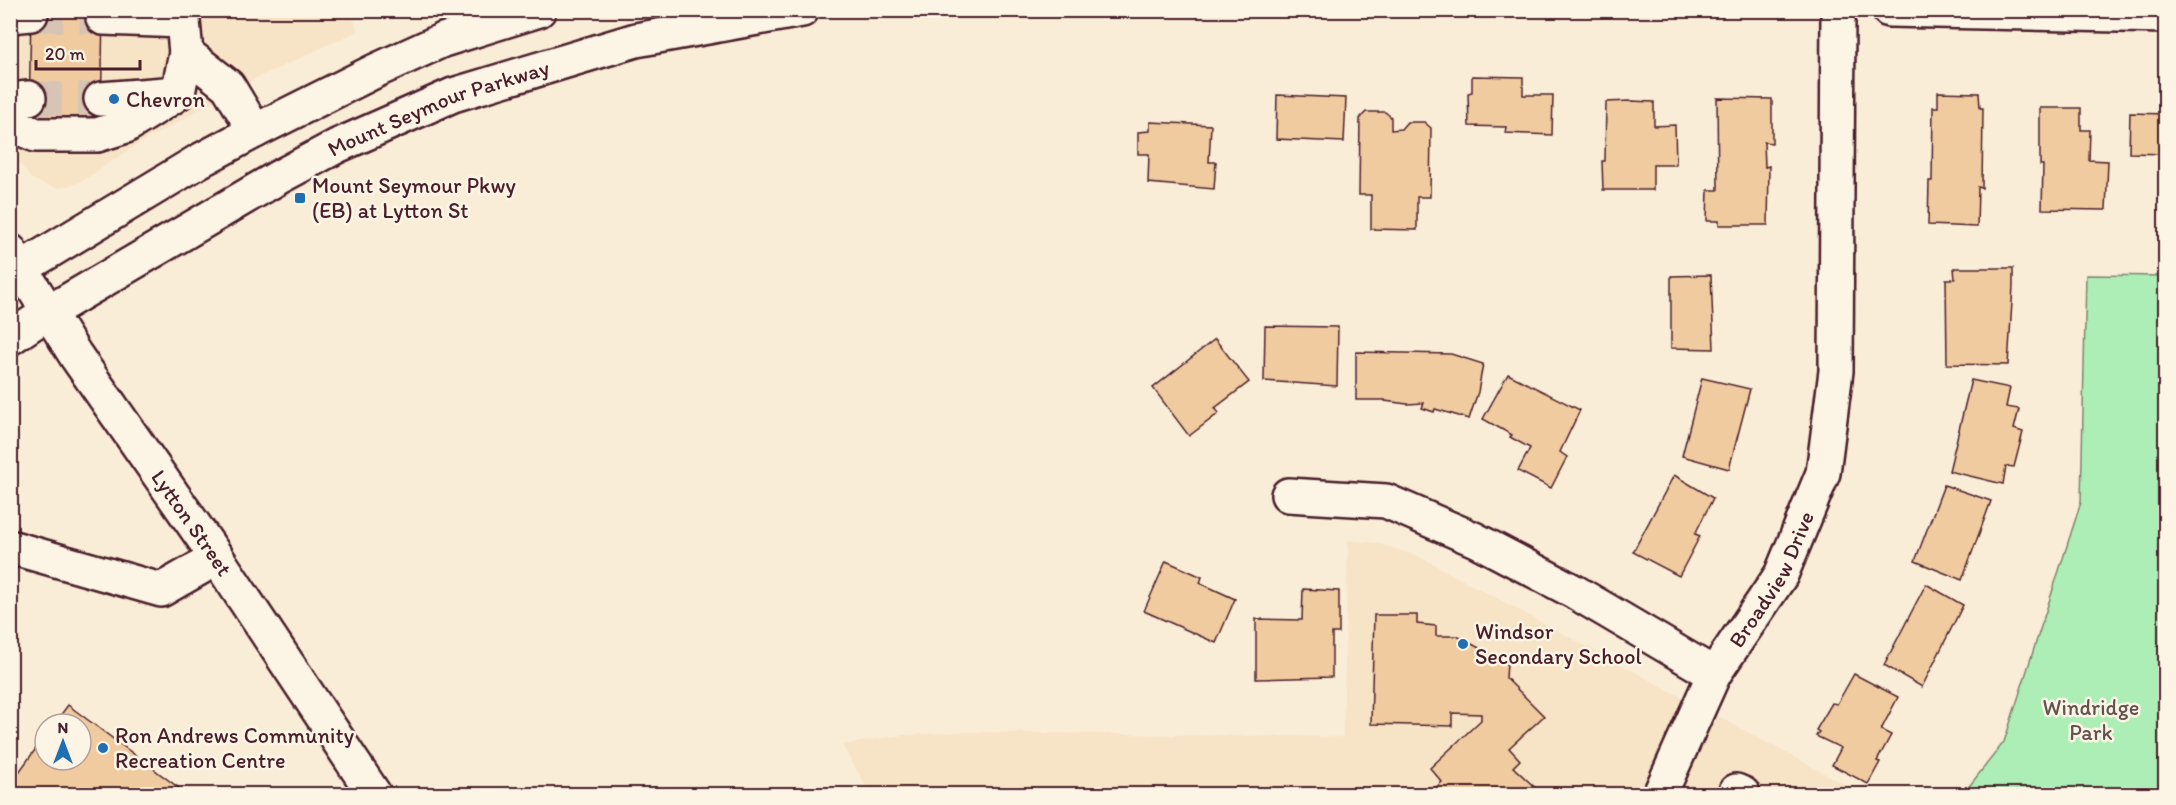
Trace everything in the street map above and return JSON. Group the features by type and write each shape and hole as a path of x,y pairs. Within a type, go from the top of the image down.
{"street":[{"path":"14,265 199,161 375,71 443,40 539,10"},
{"name":"Mount Seymour Parkway","path":"10,338 49,312 268,183 337,146 453,95 636,40 802,10"},
{"name":"Broadview Drive","path":"1660,795 1714,674 1781,574 1823,473 1836,371 1838,10"},
{"path":"1888,10 2166,16"},
{"path":"103,18 178,28 228,86 255,131"},
{"path":"178,28 178,93"},
{"path":"101,99 178,93"},
{"path":"17,105 13,125 36,135 97,135 126,126 178,93"},
{"name":"Lytton Street","path":"14,265 49,312 76,356 217,558 374,795"},
{"path":"1288,495 1386,501 1476,540 1575,592 1714,674"},
{"path":"10,548 161,590 217,558"}],"shaded area":[{"name":"Chevron","path":"11,11 350,11 358,31 244,84 135,146 82,181 59,188 32,179 11,153"},
{"name":"Windsor Secondary School","path":"1348,540 1376,543 1418,556 1863,794 871,794 842,745 903,735 965,732 1343,737"}],"green space":[{"name":"Windridge Park","path":"2086,275 2165,276 2165,794 1963,794 2004,742 2081,502"}],"building":[{"path":"31,10 103,10 101,120 29,119"},
{"path":"1472,76 1523,77 1523,95 1553,95 1552,135 1505,133 1506,127 1469,126 1468,93 1472,92"},
{"path":"1938,92 1979,93 1980,108 1983,108 1982,188 1978,187 1977,227 1928,225 1929,181 1932,181 1933,107 1938,107"},
{"path":"1277,95 1346,98 1344,142 1276,139"},
{"path":"1717,98 1772,99 1772,143 1764,142 1765,167 1769,166 1768,225 1719,225 1719,221 1707,221 1708,190 1718,190"},
{"path":"1606,102 1654,102 1654,126 1675,125 1676,165 1653,165 1653,190 1603,190 1602,161 1605,161"},
{"path":"2040,108 2081,108 2081,130 2090,130 2089,160 2108,161 2106,210 2042,209 2043,165 2040,165"},
{"path":"1366,112 1385,112 1391,117 1391,130 1401,129 1407,122 1424,122 1431,128 1430,197 1417,197 1417,230 1371,229 1371,195 1359,195 1360,118"},
{"path":"2130,113 2166,114 2166,154 2129,153"},
{"path":"1150,122 1211,125 1209,162 1216,162 1214,189 1148,183 1149,154 1138,154 1138,132 1150,131"},
{"path":"1954,268 2013,268 2008,365 1947,364 1946,279 1955,279"},
{"path":"1711,275 1714,349 1671,348 1671,276"},
{"path":"1265,326 1338,327 1337,386 1264,381"},
{"path":"1215,339 1249,382 1215,408 1219,413 1189,436 1153,388"},
{"path":"1356,352 1451,354 1483,364 1478,392 1469,419 1435,409 1434,412 1422,408 1424,403 1356,400"},
{"path":"1508,374 1580,410 1560,452 1567,457 1551,488 1518,471 1530,448 1483,419"},
{"path":"1702,378 1750,389 1729,469 1682,456"},
{"path":"1971,380 2010,388 2006,407 2019,409 2014,429 2023,432 2014,467 2006,466 2003,484 1949,471"},
{"path":"1674,475 1713,498 1695,534 1700,536 1679,576 1633,552"},
{"path":"1944,485 1991,501 1962,580 1915,561"},
{"path":"1166,561 1202,577 1200,583 1235,599 1216,643 1144,611"},
{"path":"1926,584 1963,605 1922,687 1884,665"},
{"path":"1303,589 1339,591 1339,633 1332,633 1332,677 1256,679 1256,619 1302,620"},
{"name":"Windsor Secondary School","path":"1374,615 1417,615 1417,624 1436,626 1436,636 1457,636 1507,663 1506,678 1544,716 1509,748 1520,760 1513,767 1542,794 1428,794 1442,782 1430,768 1481,720 1481,714 1452,713 1452,726 1371,724"},
{"path":"1854,674 1898,697 1881,730 1891,735 1868,784 1832,765 1841,748 1816,736 1819,732 1816,730 1832,703 1837,704"},
{"name":"Ron Andrews Community Recreation Centre","path":"68,705 77,712 63,712"},
{"name":"Ron Andrews Community Recreation Centre","path":"93,724 187,794 10,794 10,776 14,779 33,753 33,772 93,772"}],"tunnel":[{"path":"31,14 103,18"},
{"path":"29,98 101,99"}],"place":[{"name":"Chevron","path":"114,99"},
{"name":"Mount Seymour Pkwy (EB) at Lytton St","path":"300,198"},
{"name":"Windsor Secondary School","path":"1463,644"},
{"name":"Ron Andrews Community Recreation Centre","path":"103,748"}]}
